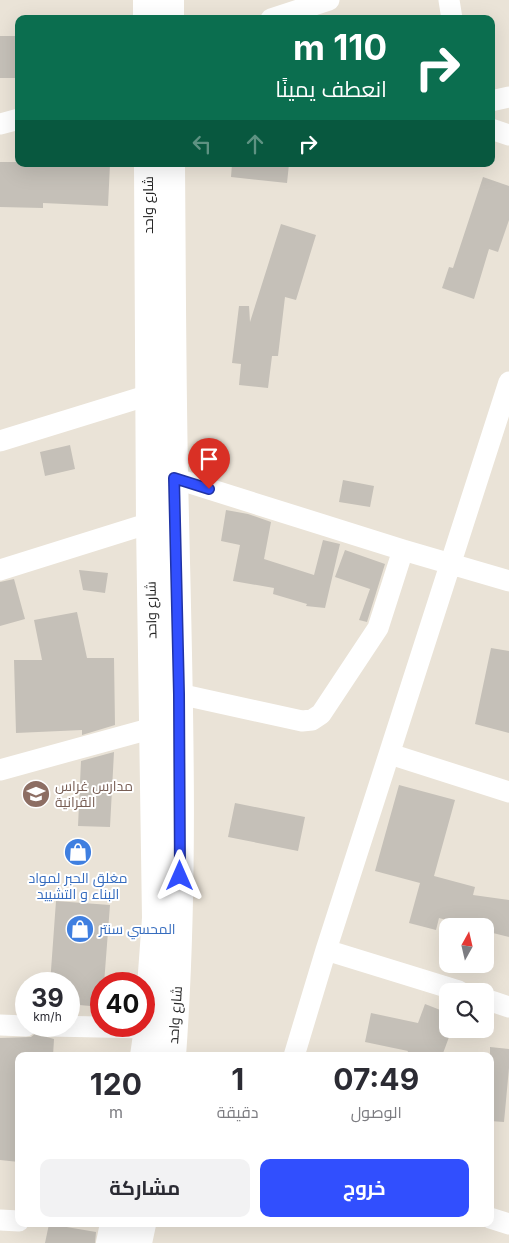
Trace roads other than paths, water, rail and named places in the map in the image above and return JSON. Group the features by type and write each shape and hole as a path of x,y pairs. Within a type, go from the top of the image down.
{"street":[{"path":"146,0 147,15"},
{"path":"170,0 170,15"},
{"path":"283,15 329,0"},
{"path":"449,0 451,15"},
{"path":"495,100 509,97"},
{"path":"0,124 15,120"},
{"path":"495,131 509,136"},
{"name":"شارع واحد","path":"148,167 150,523 162,735 180,916 172,1052"},
{"name":"شارع واحد","path":"152,972 156,918 162,735 179,694 174,478 171,167"},
{"path":"295,1052 326,950 509,382"},
{"path":"0,441 149,395"},
{"path":"174,478 509,582"},
{"path":"0,570 150,523"},
{"path":"179,694 302,721 312,720 321,714 378,628 403,550"},
{"path":"0,770 162,735"},
{"path":"390,754 509,792"},
{"path":"326,950 439,985"},
{"path":"494,1002 509,1007"},
{"path":"0,1025 15,1026"},
{"name":"شارع واحد","path":"145,1052 147,1037"},
{"path":"494,1219 509,1224"},
{"path":"0,1220 15,1221"},
{"path":"110,1243 113,1227"},
{"path":"138,1243 141,1227"}],"place":[{"name":"مدارس غراس القرانية","path":"36,794"},
{"name":"مغلق الحبر لمواد البناء و التشييد","path":"78,852"},
{"name":"المحسي سنتر","path":"80,929"}]}
